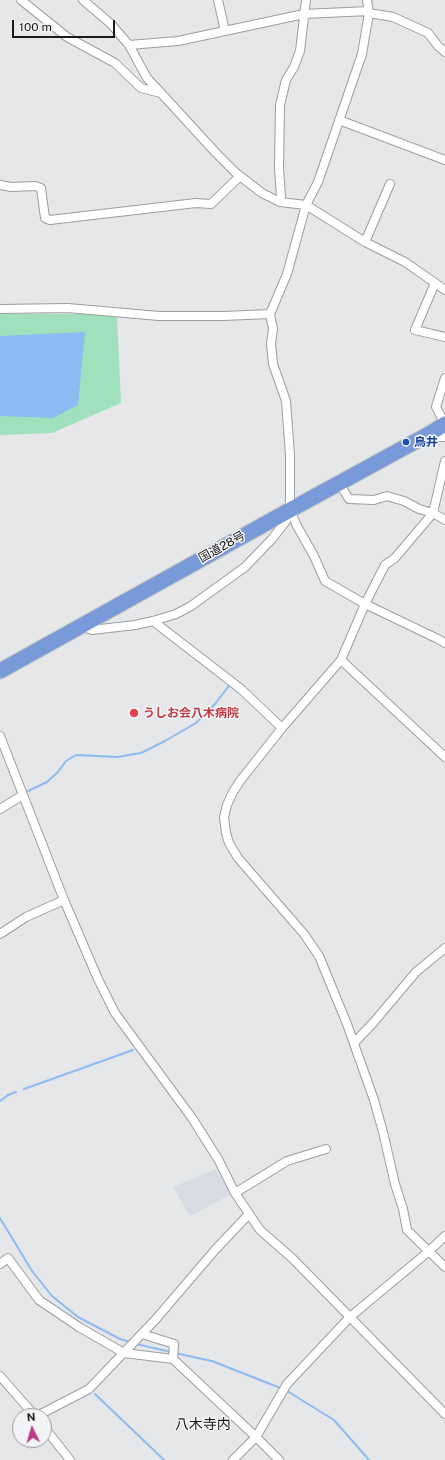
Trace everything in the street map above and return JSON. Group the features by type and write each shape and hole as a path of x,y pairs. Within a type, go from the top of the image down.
{"highway":[{"name":"国道28号","path":"0,671 445,424"}],"street":[{"path":"21,0 67,37 114,63 141,88 161,93"},
{"path":"83,0 111,24 129,45 147,78 216,153 240,176 262,193 280,202 306,205 365,242 405,262 445,290"},
{"path":"218,0 225,31"},
{"path":"280,202 280,105 286,80 294,67 300,51 306,0"},
{"path":"81,626 92,630 124,627 153,621 176,614 191,606 245,567 272,539 286,521 290,510 290,455 286,401 273,364 271,344 273,329 270,314 288,274 306,205 318,182 362,54 369,12 366,0"},
{"path":"129,45 178,41 304,14 369,12 393,17 428,33 442,46 445,52"},
{"path":"339,120 445,160"},
{"path":"0,185 11,187 35,186 41,188 45,218 50,220 196,203 211,204 240,176"},
{"path":"365,242 390,184"},
{"path":"435,282 415,330 442,335 445,337"},
{"path":"0,309 68,308 159,316 270,314"},
{"path":"445,378 436,407 445,424"},
{"path":"429,434 445,437"},
{"path":"445,461 433,513 394,558 385,565 365,604 341,660 282,728 233,792 227,804 224,817 229,843 238,858 304,934 319,956 354,1043 380,1120 407,1230 445,1267"},
{"path":"339,483 349,499 374,500 387,496 404,501 419,510 433,513 445,520"},
{"path":"290,510 325,581 365,604 445,643"},
{"path":"153,621 241,689 282,728"},
{"path":"341,660 445,757"},
{"path":"0,736 64,900 98,979 115,1013 192,1118 218,1159 235,1193 260,1230 292,1258 444,1411"},
{"path":"0,809 23,795"},
{"path":"0,934 26,917 64,900"},
{"path":"354,1043 416,972 445,948"},
{"path":"235,1193 287,1161 326,1149"},
{"path":"52,1408 89,1389 141,1335 215,1250 249,1214"},
{"path":"233,1460 256,1437 287,1384 350,1317 445,1236"},
{"path":"0,1264 8,1258 38,1300 79,1328 126,1351 173,1359 279,1460"},
{"path":"141,1335 174,1344 173,1359"},
{"path":"0,1376 29,1408"},
{"path":"52,1437 70,1460"}],"shaded area":[{"path":"216,1169 230,1195 190,1216 173,1187"}],"green space":[{"path":"0,314 92,314 117,317 121,403 52,433 0,435"}],"water":[{"path":"85,332 78,405 53,418 0,416 0,336"}],"waterway":[{"path":"28,791 47,782 58,772 66,761 76,755 117,757 141,753 165,741 196,723 215,704 231,683"},
{"path":"24,1089 133,1050"},
{"path":"0,1101 8,1095 16,1092"},
{"path":"0,1218 32,1271 52,1296 78,1317 120,1339 130,1342"},
{"path":"136,1344 171,1352"},
{"path":"175,1353 212,1361 283,1389"},
{"path":"287,1391 334,1420 369,1460"},
{"path":"95,1394 164,1460"}],"place":[{"name":"鳥井","path":"406,442"},
{"name":"うしお会八木病院","path":"134,713"}],"district":[{"name":"八木寺内","path":"203,1425"}]}
